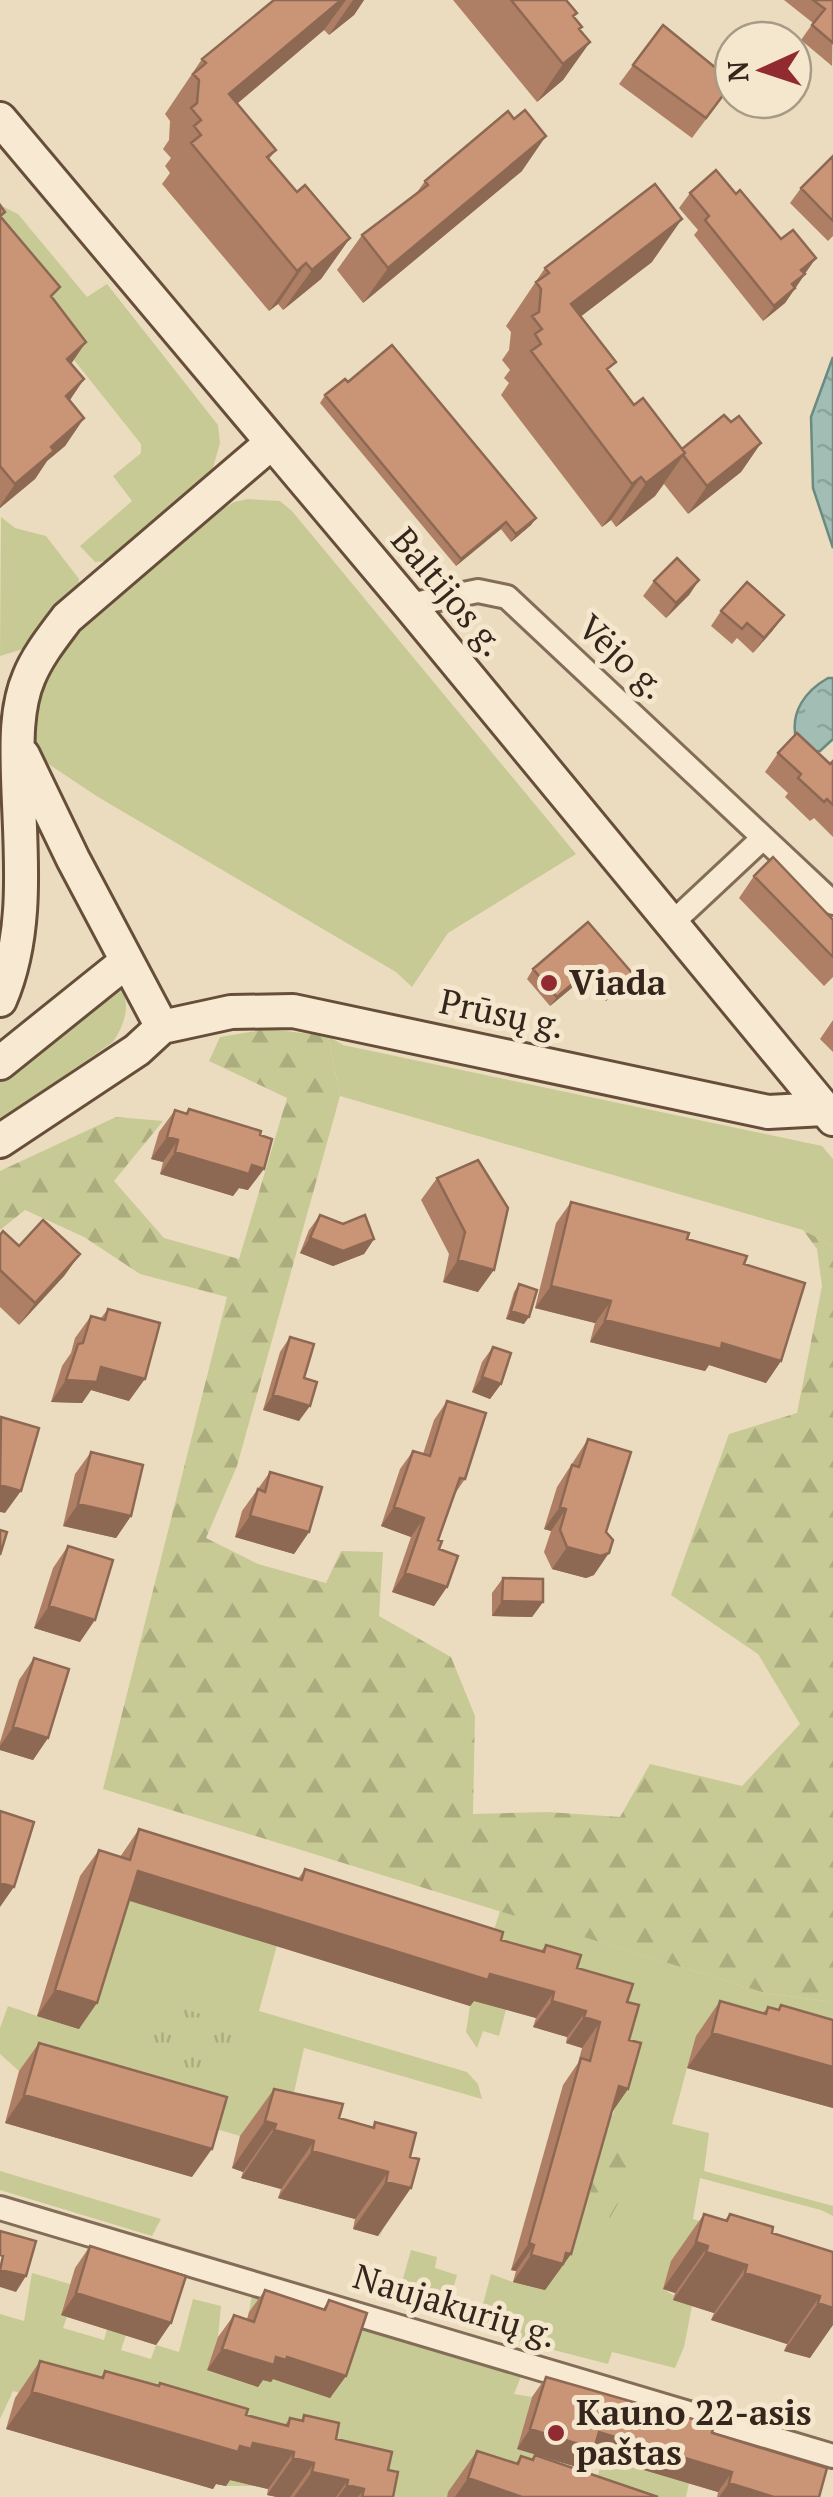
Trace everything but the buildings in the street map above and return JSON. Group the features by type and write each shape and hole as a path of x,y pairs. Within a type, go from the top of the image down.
{"main road":[{"name":"Baltijos g.","path":"0,118 829,1114"},
{"path":"0,1000 12,972 21,901 17,742 28,680 67,618 270,444"},
{"path":"17,742 73,859 162,1027"},
{"path":"0,1063 127,961"},
{"name":"Prūsų g.","path":"0,1141 137,1050 162,1027 230,1012 293,1011 768,1112 829,1114"}],"street":[{"name":"Vėjo g.","path":"409,605 478,590 506,597 833,904"},
{"path":"672,924 763,838"},
{"name":"Naujakurių g.","path":"0,2208 833,2456"}],"green space":[{"path":"0,205 18,214 87,297 107,284 218,425 220,443 212,471 109,561 95,562 80,546 132,501 113,476 141,453 141,444 0,267"},
{"path":"248,499 280,501 292,511 576,854 448,933 412,987 396,972 98,797 38,757 33,743 37,699 45,677 87,621 218,512"},
{"path":"1,517 15,528 46,536 79,579 78,586 23,649 0,656"},
{"path":"117,984 125,998 126,1013 113,1042 0,1120 0,1074"},
{"path":"269,1029 328,1036 340,1096 237,1466 206,1538 258,1564 326,1583 341,1551 383,1552 379,1616 451,1657 475,1716 473,1814 548,1812 620,1817 650,1764 742,1786 800,1724 758,1654 671,1595 729,1434 797,1413 822,1286 817,1249 803,1230 833,1246 833,2002 765,1993 103,1789 227,1297 140,1274 84,1237 25,1210 0,1230 0,1171 116,1117 163,1121 114,1181 164,1238 239,1259 287,1098 209,1061 220,1037"},
{"path":"328,1036 343,1045 822,1146 833,1159 833,1246 803,1230 340,1096"},
{"path":"120,1898 277,1945 259,2011 467,2072 478,2084 482,2099 304,2048 291,2106 408,2146 379,2240 386,2207 240,2136 19,2071 0,2054 0,2028 8,2006 37,2016"},
{"path":"500,1911 765,1993 833,2002 833,2062 687,2068 672,2124 709,2133 704,2171 833,2206 833,2216 700,2178 693,2219 820,2259 663,2289 692,2306 684,2347 675,2368 612,2352 608,2364 476,2330 491,2274 513,2282 578,2190 592,2190 586,2221 591,2228 595,2171 589,2109 613,2115 622,2070 515,1976 499,2036 483,2031 477,2048 466,2032 470,2006"},
{"path":"154,1999 235,2025 218,2080 137,2054"},
{"path":"620,2128 628,2153 627,2178 605,2225 591,2228 585,2221 591,2190 578,2190 595,2170 610,2130"},
{"path":"0,2171 161,2219 152,2236 0,2190"},
{"path":"411,2250 437,2257 435,2268 457,2275 445,2317 396,2303"},
{"path":"32,2273 70,2284 61,2314 67,2317 63,2328 104,2340 107,2329 126,2335 121,2350 151,2359 156,2345 179,2352 193,2299 221,2306 218,2337 207,2370 258,2387 249,2312 252,2295 522,2374 514,2394 532,2397 517,2449 598,2475 603,2457 689,2483 686,2497 465,2497 449,2492 447,2497 365,2497 264,2455 257,2486 226,2486 234,2455 13,2391 0,2419 0,2314 24,2321"}],"water":[{"path":"833,357 833,548 813,488 811,417"},
{"path":"833,678 833,739 820,751 812,752 796,739 795,720 806,696"}],"place":[{"name":"Viada","path":"549,983"},
{"name":"Kauno 22-asis paštas","path":"556,2433"}]}
